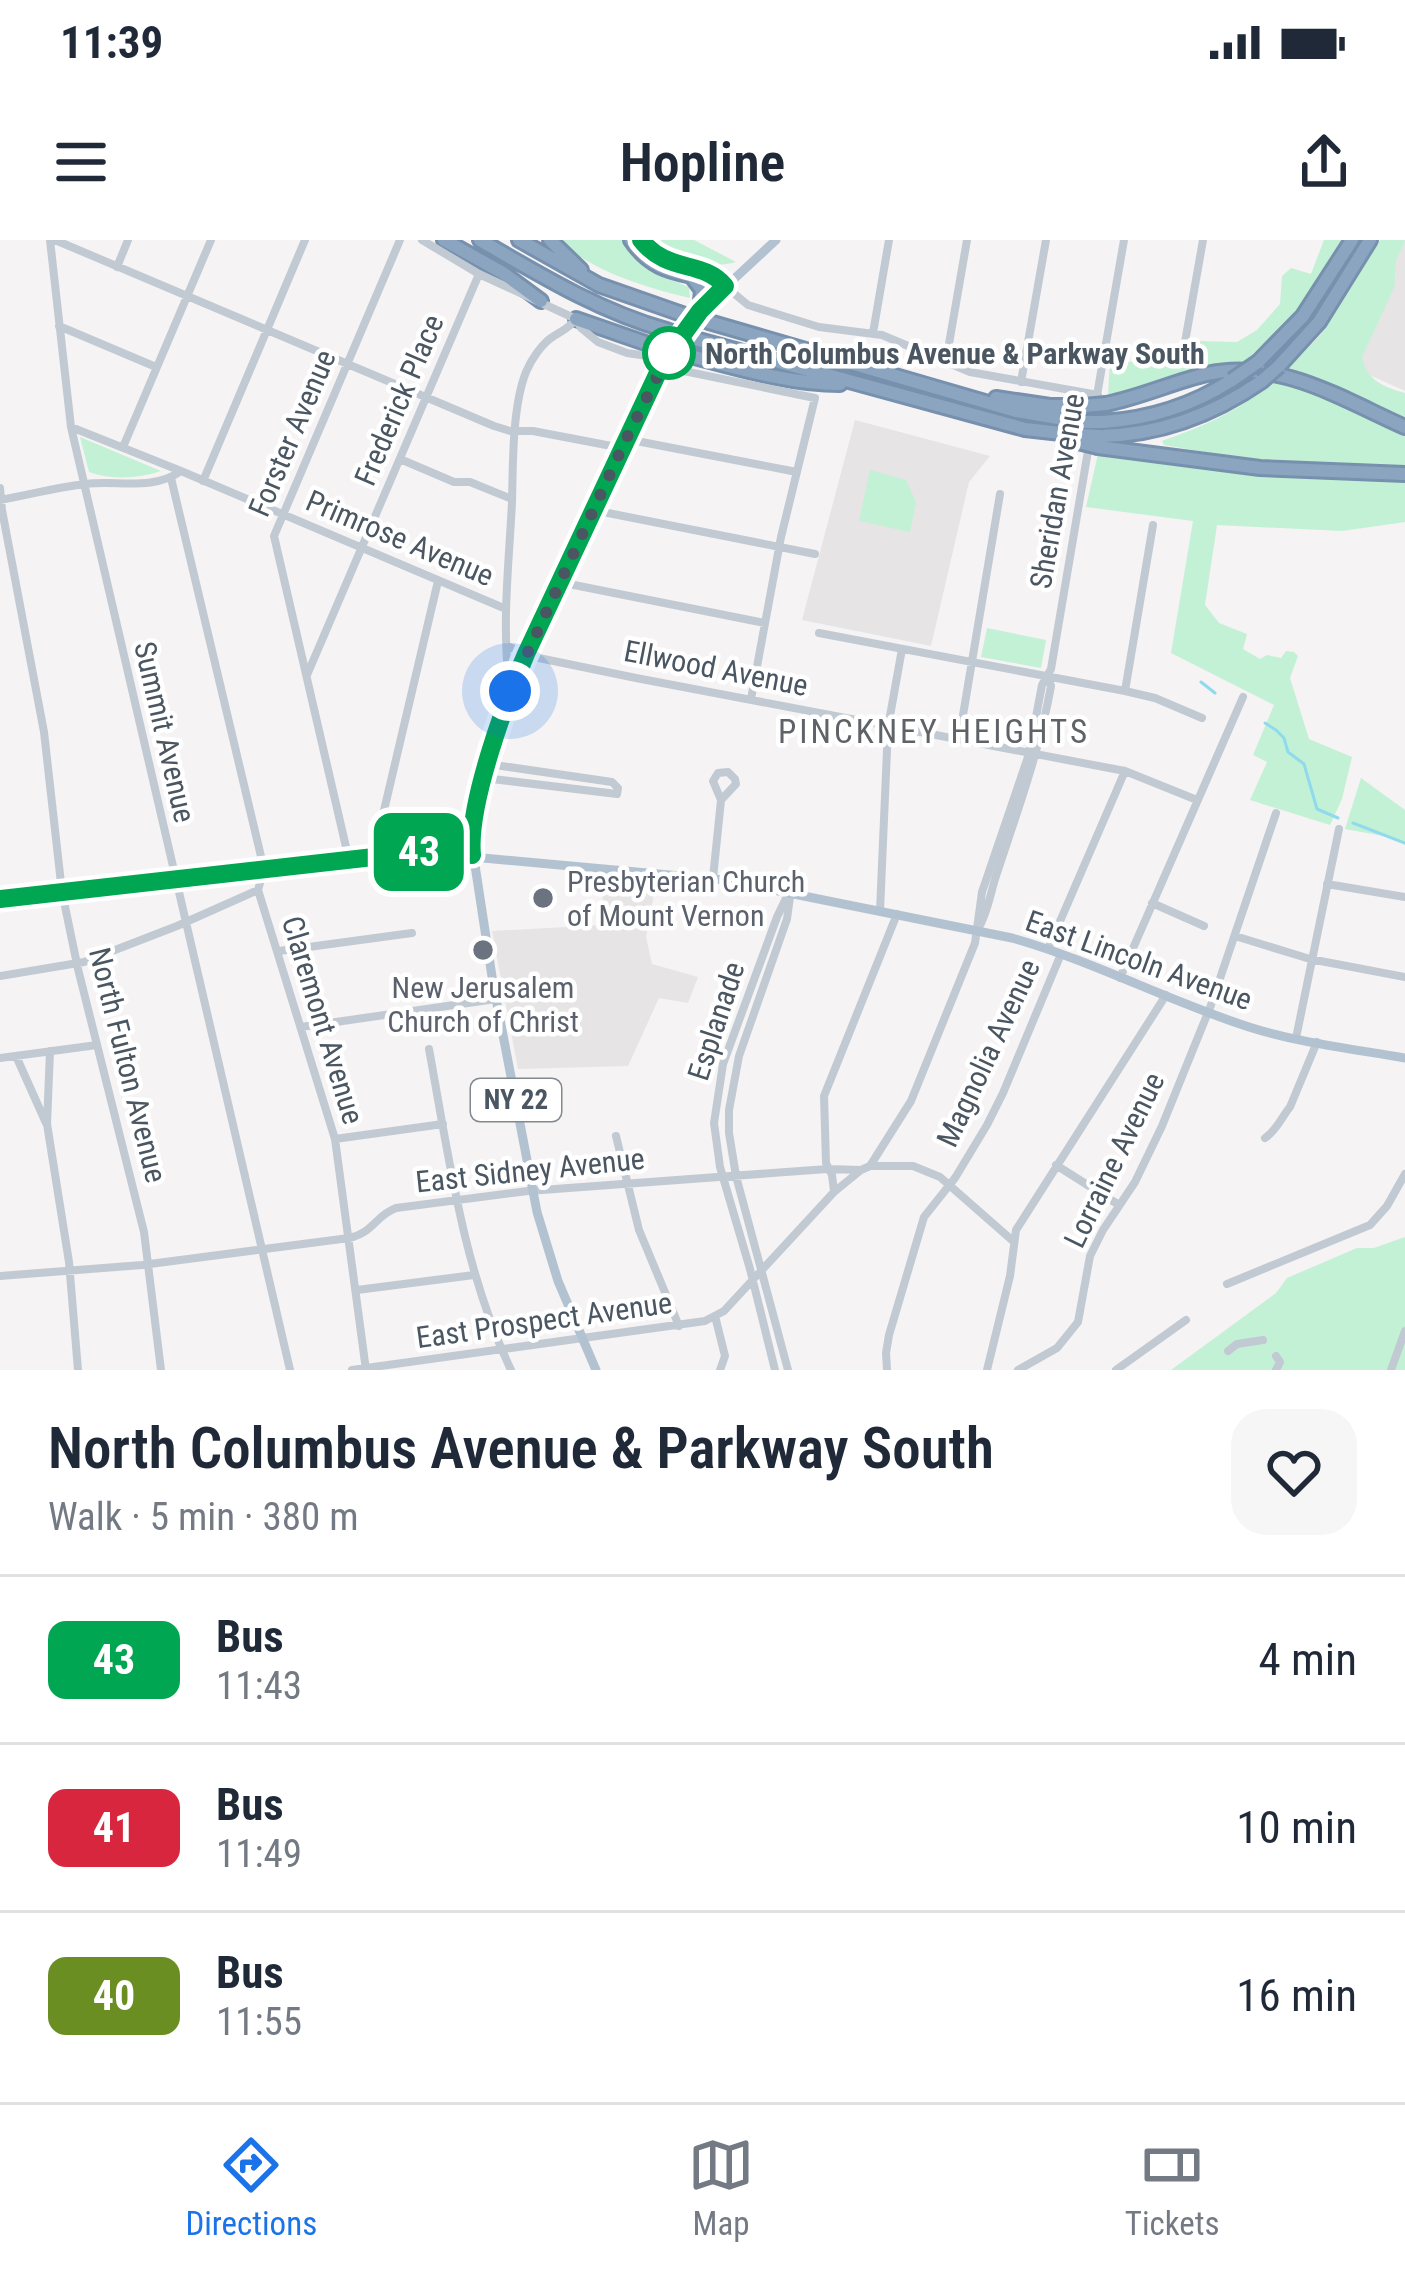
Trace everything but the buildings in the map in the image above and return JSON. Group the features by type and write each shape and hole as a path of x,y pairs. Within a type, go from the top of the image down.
{"highway":[{"path":"444,240 541,301"},
{"path":"480,240 597,305 666,330 1037,432 1100,435 1260,468 1405,474"},
{"path":"519,240 596,283 679,314 705,316 1079,433 1100,435 1147,432 1185,422 1262,381 1318,322 1370,240"},
{"path":"550,240 596,283"},
{"path":"631,240 656,266 725,286"},
{"path":"641,240 664,260 710,273 725,286"},
{"path":"1100,435 1178,407 1258,362 1303,316 1352,240"},
{"path":"692,277 702,290 705,316"},
{"path":"576,319 683,354 821,384 862,385"},
{"path":"966,395 1084,406 1207,374 1258,370 1299,380 1405,428"}],"main road":[{"name":"NY 22","path":"596,1370 552,1264 533,1190 470,839 510,691 663,362 725,286 776,240"},
{"name":"East Lincoln Avenue","path":"0,899 447,850 504,860 712,878 977,930 1048,949 1254,1028 1405,1058"}],"street":[{"path":"53,240 494,426 797,472"},
{"name":"Summit Avenue","path":"53,240 71,427 290,1370"},
{"path":"117,267 128,240"},
{"path":"123,447 212,240"},
{"path":"203,481 305,240"},
{"name":"Forster Avenue","path":"349,860 274,536 400,240"},
{"path":"422,240 479,274 576,319 580,328 605,346 654,357 674,369 814,398 779,547 751,699"},
{"path":"873,333 889,240"},
{"path":"946,362 967,240"},
{"path":"1022,382 1046,240"},
{"name":"Sheridan Avenue","path":"866,1168 911,1101 957,991 977,930 982,892 1033,754 1042,685 1048,678 1102,400 1124,240"},
{"path":"1182,359 1203,240"},
{"name":"Frederick Place","path":"307,677 479,274"},
{"path":"725,286 748,305 802,322 873,333 970,372 1102,400"},
{"path":"510,691 506,610 516,430 526,373 556,333 562,311"},
{"path":"556,333 567,330 576,319"},
{"path":"59,326 156,367"},
{"name":"Primrose Avenue","path":"71,427 506,610"},
{"path":"400,459 512,499"},
{"path":"0,500 85,484 134,484 171,478 181,471"},
{"name":"Claremont Avenue","path":"171,478 264,869 259,890 335,1139 366,1369"},
{"name":"North Fulton Avenue","path":"0,488 44,732 62,892 144,1232 161,1370"},
{"path":"959,739 1000,494"},
{"path":"593,510 815,554"},
{"path":"1125,691 1154,525"},
{"path":"373,857 438,581"},
{"path":"559,582 765,623"},
{"path":"819,633 1125,691 1202,718"},
{"name":"Ellwood Avenue","path":"507,646 526,654 1125,771 1197,800"},
{"path":"880,910 888,727 902,649"},
{"path":"1120,978 1243,697"},
{"path":"484,778 618,791 612,782 488,764"},
{"name":"Magnolia Avenue","path":"1048,949 1125,771"},
{"path":"712,878 721,800"},
{"name":"Lorraine Avenue","path":"1018,1370 1057,1348 1082,1311 1090,1256 1162,1126 1208,1012 1276,813"},
{"path":"1296,1038 1339,829"},
{"path":"1327,884 1405,897"},
{"path":"0,976 77,964 259,890"},
{"name":"Esplanade","path":"788,1370 728,1133 734,1073 787,919 789,892"},
{"name":"Esplanade","path":"775,1370 714,1136 719,1080 734,1030 789,892"},
{"path":"1152,902 1204,926"},
{"path":"834,1192 827,1169 824,1096 897,914"},
{"path":"279,951 412,933"},
{"path":"1234,936 1310,959 1405,976"},
{"name":"Magnolia Avenue","path":"887,1370 889,1335 920,1229 1003,1094 1060,954"},
{"path":"987,1370 1016,1230 1166,995"},
{"path":"301,1027 496,999"},
{"path":"1265,1138 1291,1107 1317,1042"},
{"path":"0,1058 98,1045"},
{"path":"428,1049 474,1275 512,1370"},
{"path":"50,1051 46,1124 70,1270 78,1370"},
{"path":"16,1055 46,1124"},
{"path":"335,1139 443,1124"},
{"path":"616,1136 638,1230 679,1326"},
{"path":"1056,1165 1118,1205"},
{"path":"866,1168 913,1166 940,1177 1013,1241"},
{"name":"East Sidney Avenue","path":"0,1276 148,1264 349,1238 367,1233 387,1211 457,1199 866,1168"},
{"name":"East Prospect Avenue","path":"352,1370 679,1326 715,1316 834,1192 866,1168"},
{"path":"1227,1284 1370,1225 1405,1174"},
{"path":"357,1290 474,1275"},
{"path":"715,1316 725,1356 720,1370"},
{"path":"1116,1370 1186,1320"},
{"path":"1391,1370 1405,1331"},
{"path":"1228,1351 1242,1342 1263,1340"},
{"path":"1276,1356 1280,1362 1276,1370"}],"shaded area":[{"path":"1405,240 1405,391 1323,354"},
{"path":"855,420 990,456 969,482 931,646 802,620"},
{"path":"603,880 656,883 646,937 652,964 698,977 688,1003 659,998 628,1066 518,1069 492,931 602,925"}],"green space":[{"path":"558,240 624,240 644,264 689,287 690,298 603,270"},
{"path":"650,240 694,240 736,262 691,261"},
{"path":"1324,240 1342,240 1299,307 1245,361 1203,367 1108,396 1110,359 1163,366 1184,360 1198,341 1237,342 1257,330 1280,304 1282,276 1291,268 1311,274"},
{"path":"1380,240 1405,240 1396,261 1394,288 1362,357 1378,382 1405,393 1405,418 1289,368 1321,334"},
{"path":"1274,382 1293,382 1405,430 1405,468 1239,458 1164,445 1162,441 1221,417"},
{"path":"80,437 161,471 125,478 89,472"},
{"path":"1098,454 1291,477 1405,479 1405,522 1342,531 1217,525 1205,605 1219,623 1247,634 1243,649 1260,659 1267,655 1281,658 1286,651 1298,656 1290,678 1309,739 1352,757 1330,825 1250,800 1267,762 1253,755 1274,705 1171,653 1193,521 1086,507"},
{"path":"870,470 906,480 916,502 910,532 859,521"},
{"path":"987,628 1046,640 1041,668 981,657"},
{"path":"1361,778 1405,810 1405,845 1389,837 1345,829"},
{"path":"1405,1237 1405,1370 1171,1370 1276,1293 1287,1278 1357,1248 1374,1248"}],"waterway":[{"path":"1201,682 1215,693"},
{"path":"1265,723 1304,764 1317,809 1338,818"},
{"path":"1353,823 1405,843"}],"bus line":[{"name":"43","path":"0,899 427,851 472,855 470,839 484,778 526,654 663,362 725,286 710,273 664,260 641,240"}],"place":[{"name":"North Columbus Avenue & Parkway South","path":"669,353"},
{"name":"Presbyterian Church of Mount Vernon","path":"543,898"},
{"name":"New Jerusalem Church of Christ","path":"483,950"}],"district":[{"name":"PINCKNEY HEIGHTS","path":"934,731"}],"route":[{"path":"510,691 671,349 669,353"}]}
